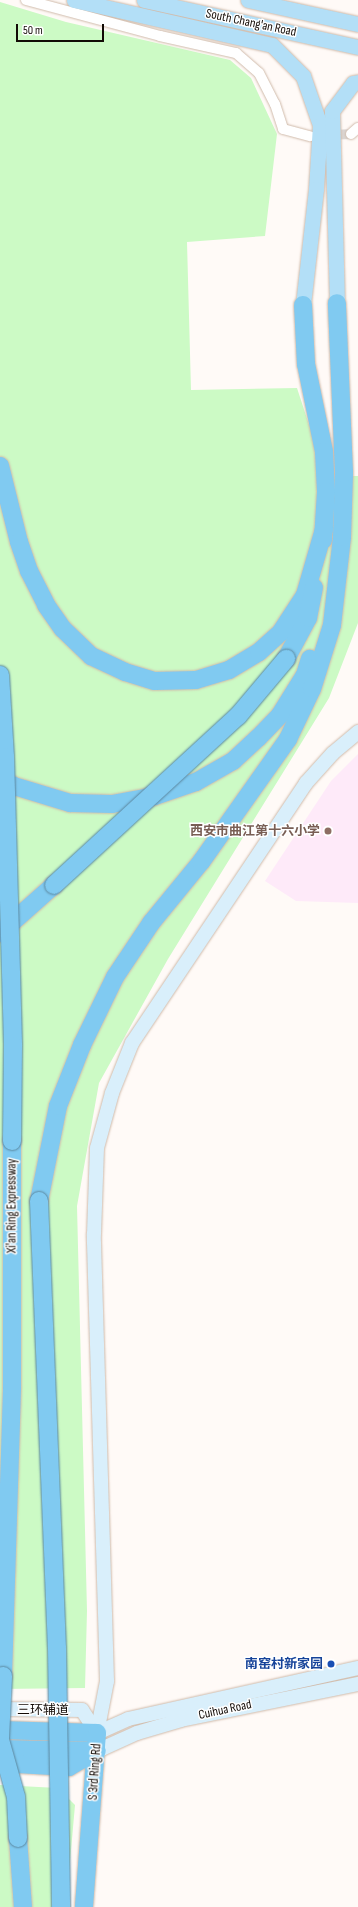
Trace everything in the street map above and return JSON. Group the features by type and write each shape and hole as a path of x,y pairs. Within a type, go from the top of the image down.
{"highway":[{"path":"61,1907 57,1648 39,1201 58,1106 82,1045 115,978 151,923 201,862 288,739 312,689 332,625 340,560 344,473 337,303"},
{"path":"0,933 238,716 286,659 308,618 324,529 324,452 306,364 303,305"},
{"path":"0,466 19,542 46,605 63,629 91,656 125,672 162,680 196,680 229,670 259,652 281,632 305,595 324,529"},
{"path":"0,780 14,786 70,803 112,804 155,796 196,782 233,761 280,715 305,676 330,605 340,560"},
{"name":"Xi'an Ring Expressway","path":"0,675 5,757 13,1046 12,1387 0,1739 16,1797 23,1907"},
{"name":"S 3rd Ring Rd","path":"0,1730 97,1742 84,1907"},
{"path":"0,1749 97,1742"},
{"path":"0,1763 69,1767 97,1742"}],"main road":[{"path":"74,0 272,46 303,76 320,125 316,188 303,305"},
{"name":"South Chang'an Road","path":"144,0 358,47"},
{"name":"South Chang'an Road","path":"248,0 358,24"},
{"path":"337,303 332,111 353,83 358,82"}],"street":[{"path":"26,0 160,36 236,53 259,73 275,104 283,129 310,136"},
{"path":"97,1742 107,1681 94,1234 94,1191 99,1142 112,1093 132,1043 306,783 332,753 358,732"},
{"name":"Cuihua Road","path":"97,1742 134,1717 358,1668"},
{"name":"Cuihua Road","path":"97,1742 136,1734 181,1720 358,1684"},
{"name":"三环辅道","path":"0,1709 82,1710 97,1742"}],"shaded area":[{"name":"西安市曲江第十六小学","path":"358,754 358,903 296,901 265,881 331,781"}],"green space":[{"path":"0,2 66,22 230,60 251,78 277,134 265,236 187,242 191,390 297,388 314,440 317,476 358,476 358,623 329,698 168,959 99,1083 77,1206 87,1611 85,1688 0,1689"},
{"path":"0,1785 58,1788 75,1805 66,1907 0,1907"}],"tunnel":[{"path":"326,135 351,134"}],"place":[{"name":"西安市曲江第十六小学","path":"328,831"},
{"name":"南窑村新家园","path":"331,1664"}]}
